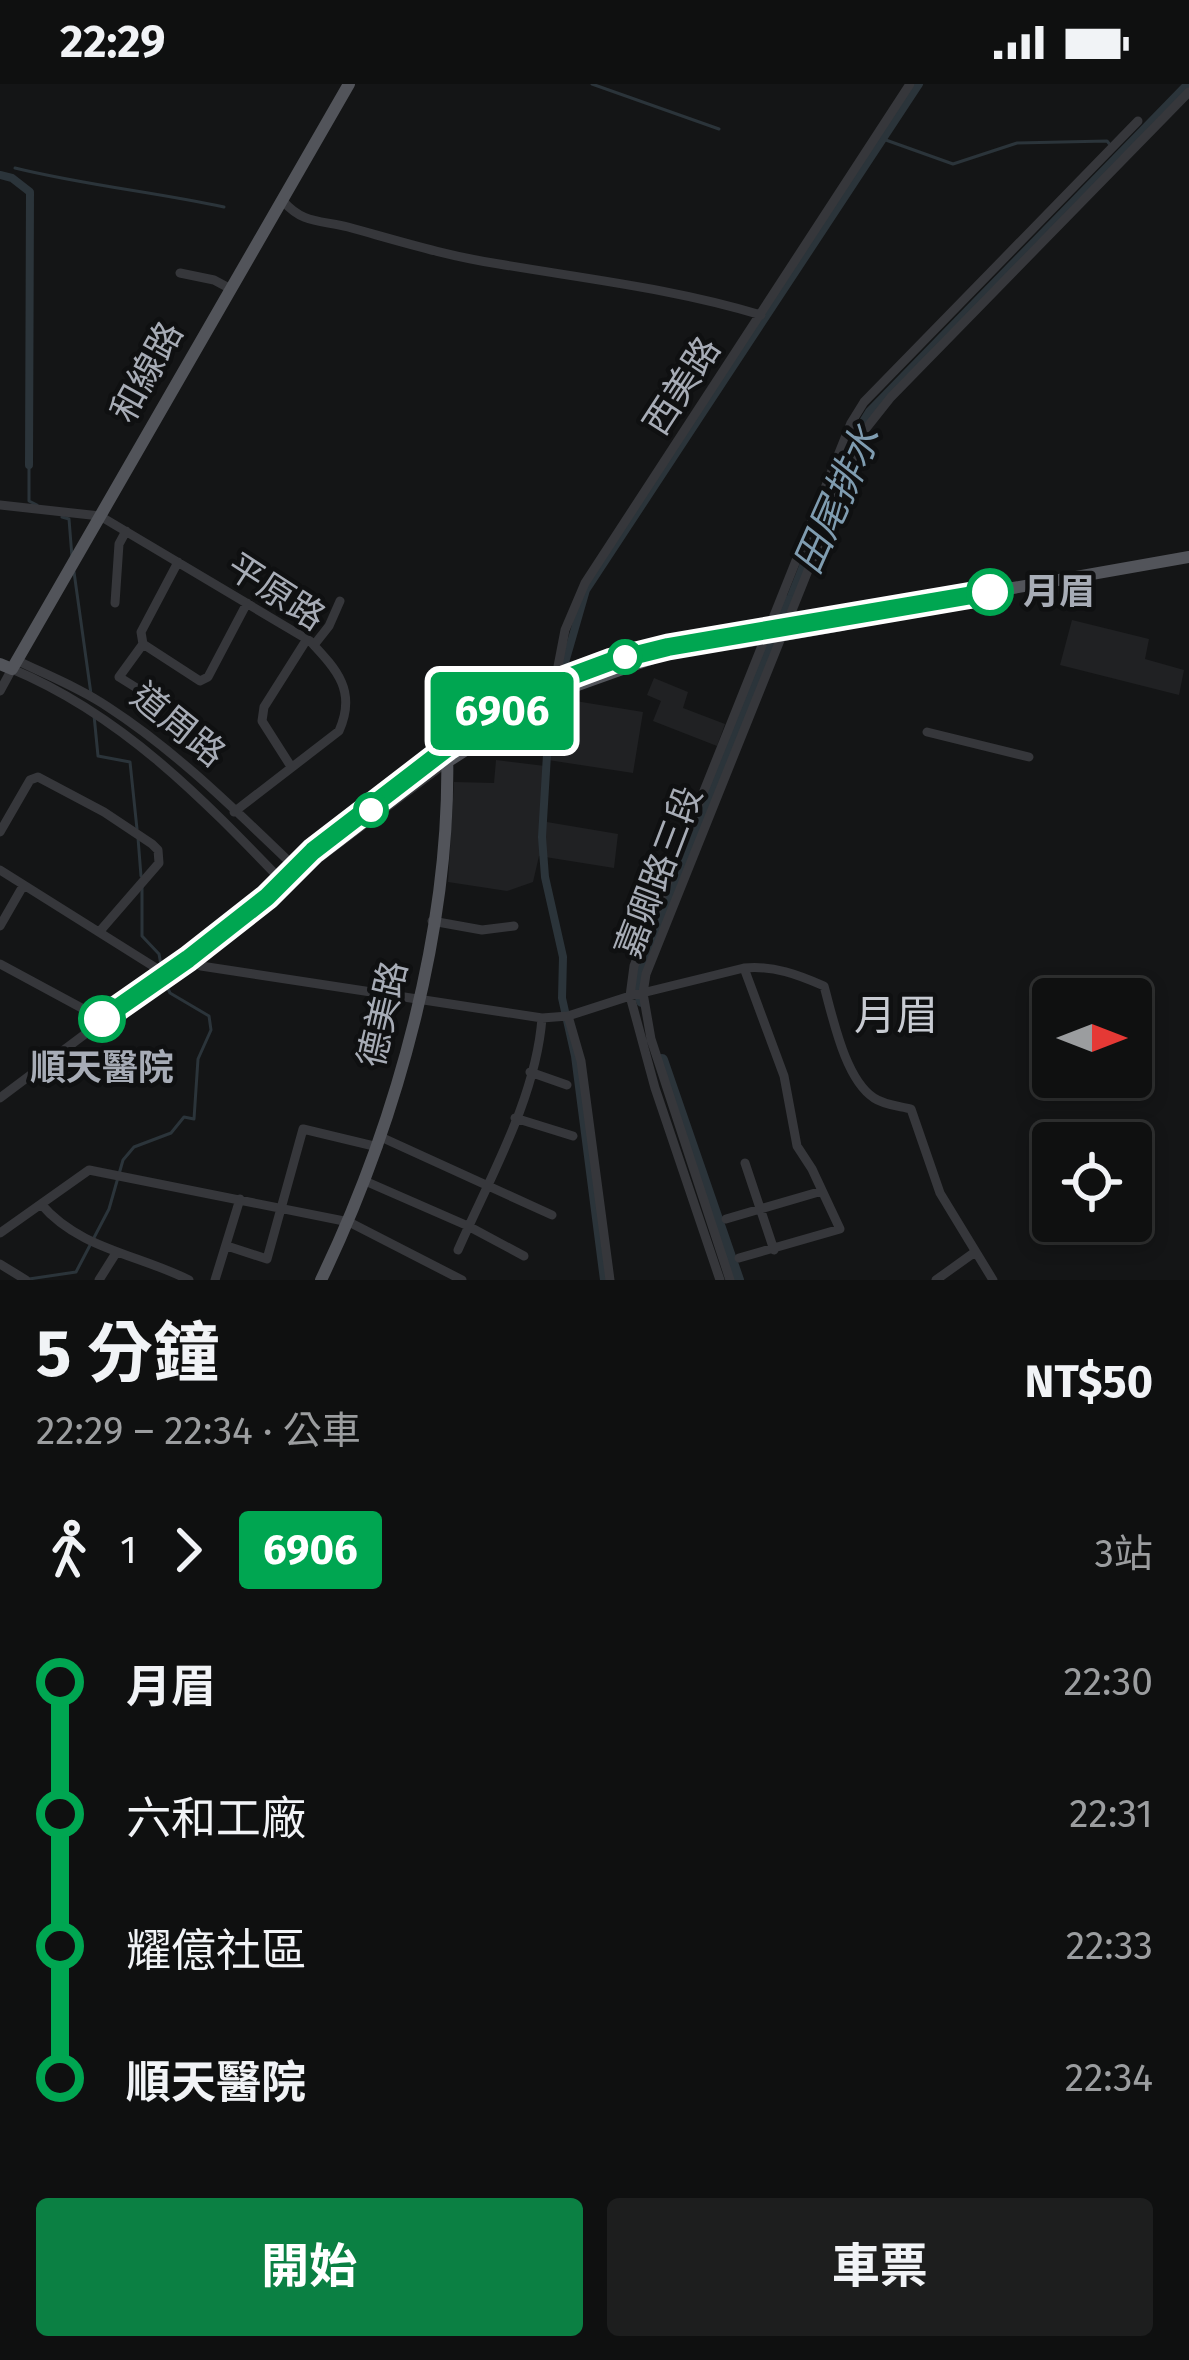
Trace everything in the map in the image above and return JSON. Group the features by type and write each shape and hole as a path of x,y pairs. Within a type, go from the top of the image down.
{"main road":[{"name":"和線路","path":"9,665 349,84"},
{"path":"447,755 558,687 659,656 1189,560"},
{"name":"道周路","path":"0,654 9,665"},
{"name":"德美路","path":"321,1280 380,1142 419,1000 432,921 447,755"}],"street":[{"name":"西美路","path":"558,687 565,630 585,583 910,84"},
{"path":"777,632 864,430 1189,92"},
{"path":"777,632 851,423 864,402 1138,122"},
{"path":"283,201 296,215 315,224 344,226 415,248 654,290 761,315"},
{"path":"180,273 229,288"},
{"path":"851,423 864,430"},
{"name":"平原路","path":"0,506 100,516 310,642 335,670 348,711 339,731 234,812"},
{"path":"115,602 119,544 126,531"},
{"path":"151,697 119,677 143,644 141,632 178,562"},
{"path":"290,765 262,721 264,707 310,642 329,626 340,601"},
{"path":"143,644 200,681 208,677 247,603"},
{"name":"嘉卿路三段","path":"720,1280 662,1107 636,994 777,632"},
{"name":"和線路","path":"0,692 9,665"},
{"name":"道周路","path":"9,665 119,714 190,767 297,869"},
{"name":"道周路","path":"9,665 46,683 147,749 206,800 283,882"},
{"path":"927,732 1029,757"},
{"path":"0,1098 188,959 447,755"},
{"path":"0,832 4,816 30,780 38,777 104,812 158,850 159,863 100,931"},
{"path":"0,870 164,974"},
{"path":"0,926 23,886"},
{"path":"432,921 482,930 514,926"},
{"path":"188,959 201,966 542,1018 568,1016 744,968 780,970 824,986 847,1060 876,1100 911,1109 940,1193 993,1280"},
{"path":"0,982 3,965 102,1019"},
{"path":"739,1258 840,1229 797,1146 784,1076 744,968"},
{"name":"嘉卿路三段","path":"636,994 730,1280"},
{"path":"568,1016 581,1061 610,1280"},
{"path":"458,1250 515,1118 540,1040 542,1018"},
{"path":"530,1072 567,1085"},
{"path":"515,1118 573,1136"},
{"path":"226,1246 267,1259 303,1129 380,1142 552,1215"},
{"path":"745,1163 774,1250"},
{"path":"0,1233 88,1170 349,1222 447,1277 462,1280"},
{"path":"365,1181 469,1226 524,1256"},
{"path":"726,1219 823,1191"},
{"path":"217,1279 240,1198"},
{"path":"41,1204 91,1243 189,1280"},
{"path":"936,1280 975,1252"},
{"path":"99,1280 116,1253"},
{"path":"0,1264 24,1279"}],"shaded area":[{"path":"1182,84 1189,84 1189,89 864,424 789,612 780,613 853,430 866,409"},
{"path":"1072,620 1149,639 1145,659 1184,670 1179,695 1060,665"},
{"path":"654,678 688,692 683,708 725,724 717,746 653,721 661,701 647,695"},
{"path":"557,698 643,712 633,773 548,760"},
{"path":"496,760 545,766 541,821 618,834 614,868 539,856 533,882 507,891 448,882 454,782 494,783"}],"waterway":[{"path":"592,84 719,129"},
{"path":"560,680 586,590 919,84"},
{"path":"883,139 953,164 1017,143 1107,141 1111,146"},
{"path":"15,168 224,207"},
{"path":"0,175 30,192 29,465"},
{"path":"29,465 29,501 37,505"},
{"path":"62,517 69,519 72,557"},
{"path":"74,572 91,694"},
{"name":"田尾排水","path":"642,1001 637,984 648,951 789,601"},
{"path":"557,694 548,738 542,837 545,877 563,957 562,998 575,1056 604,1280"},
{"path":"94,715 98,756 130,762 137,829"},
{"path":"138,838 141,876"},
{"path":"142,886 142,936 159,954 161,965"},
{"path":"29,1279 76,1272 109,1209 123,1160 134,1147 171,1133 184,1117 194,1119 198,1059 211,1030 209,1016 170,993 164,980"},
{"name":"田尾排水","path":"662,1060 738,1280"}],"bus line":[{"name":"6906","path":"102,1019 267,897 294,866 447,748 542,687 612,661 668,647 990,592"}],"place":[{"name":"月眉","path":"990,592"},
{"name":"順天醫院","path":"102,1019"}],"district":[{"name":"月眉","path":"896,1016"}]}
